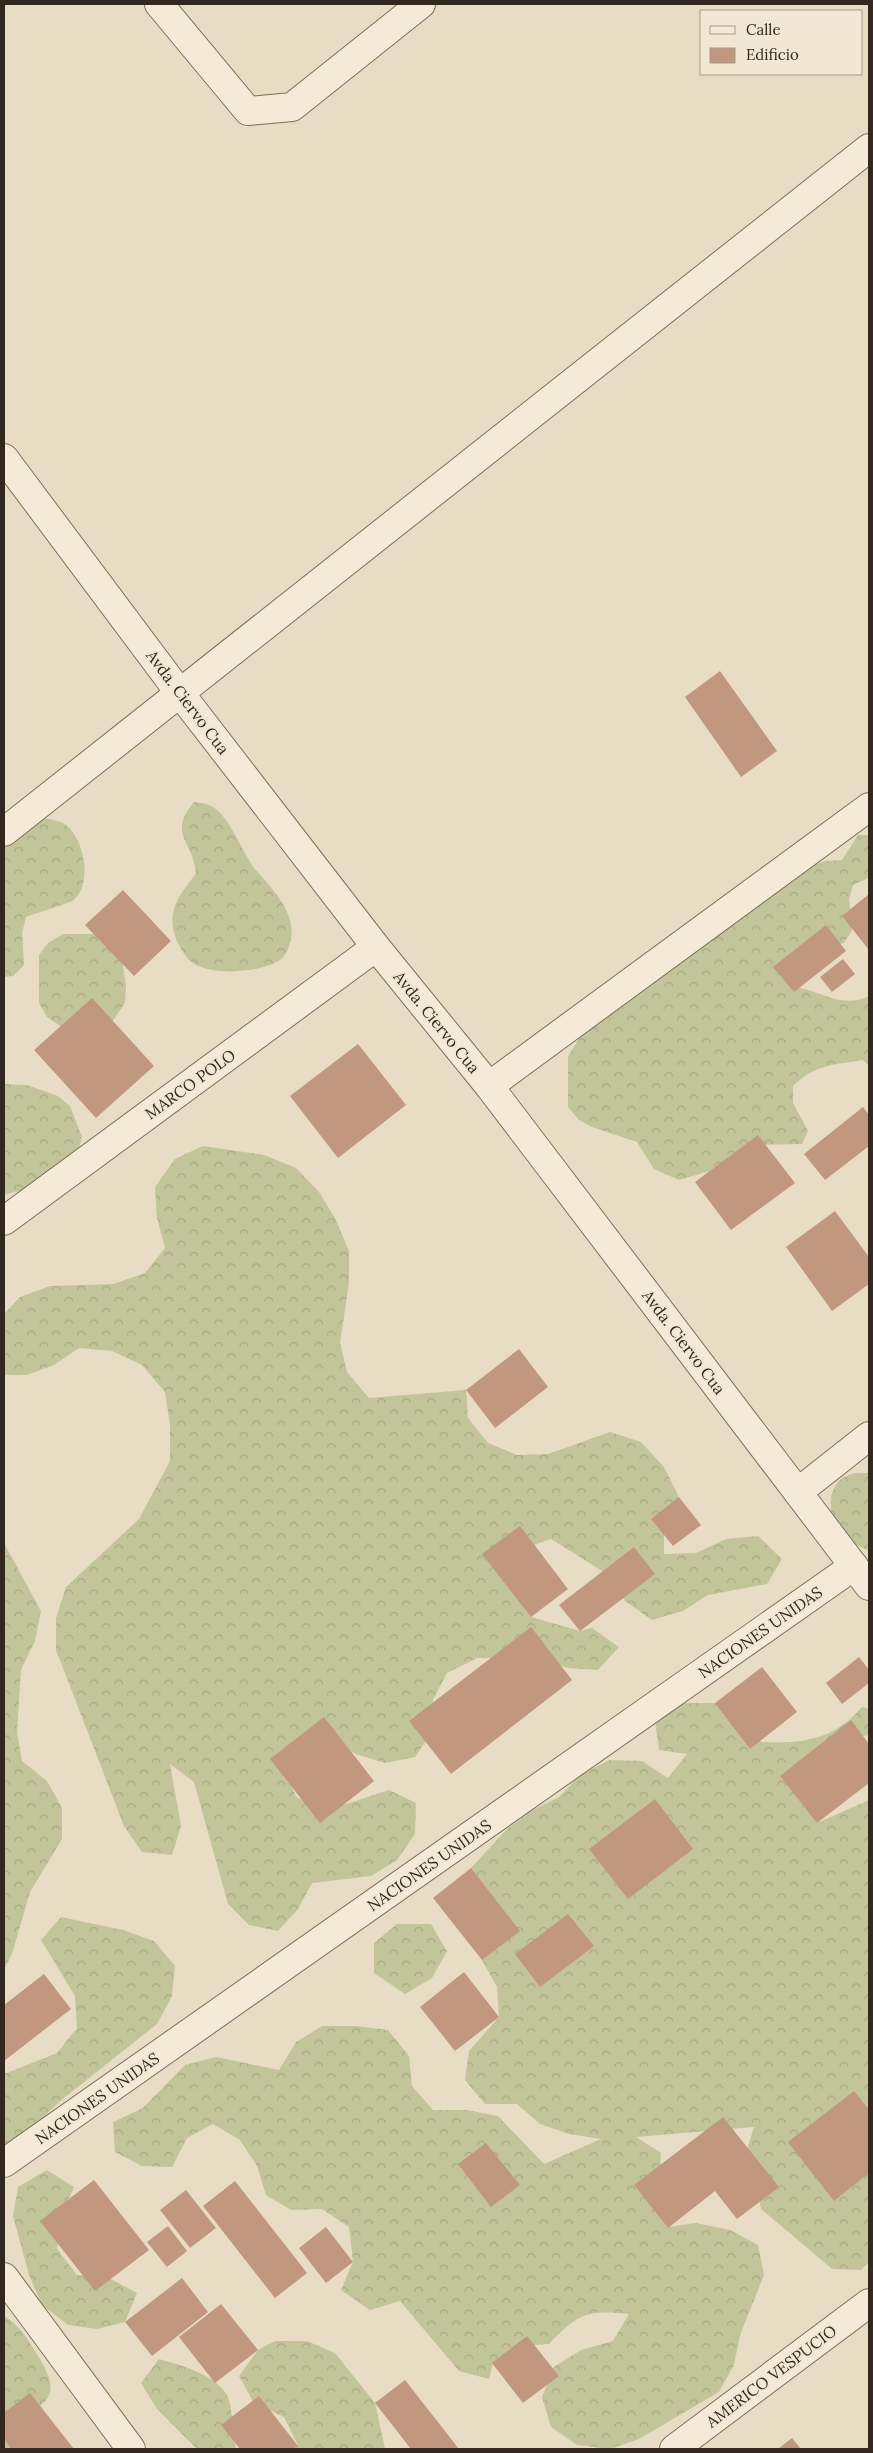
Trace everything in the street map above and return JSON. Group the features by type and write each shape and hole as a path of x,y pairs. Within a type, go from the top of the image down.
{"street":[{"path":"159,4 248,111 292,107 420,4"},
{"path":"4,832 869,148"},
{"name":"Avda. Ciervo Cua","path":"4,458 180,692 376,947 489,1086 862,1576"},
{"path":"489,1086 869,807"},
{"name":"MARCO POLO","path":"4,1222 376,947"},
{"path":"798,1492 869,1436"},
{"name":"NACIONES UNIDAS","path":"4,2164 862,1576"},
{"path":"4,2277 131,2449"},
{"name":"AMERICO VESPUCIO","path":"674,2449 869,2303"}],"green space":[{"path":"194,802 204,803 216,809 234,833 250,862 282,902 289,917 291,939 286,954 280,960 260,968 247,970 220,971 208,969 189,960 177,941 173,926 175,906 196,873 191,852 182,830 182,822"},
{"path":"17,818 49,819 66,825 78,840 85,872 80,892 74,900 26,917 22,933 24,965 13,976 4,977 4,824"},
{"path":"858,835 869,835 869,878 853,885 849,899 852,930 844,943 813,951 797,987 841,1000 859,1000 869,996 869,1066 863,1060 817,1069 793,1086 793,1103 808,1131 802,1144 747,1145 710,1171 679,1180 654,1169 637,1142 592,1127 579,1120 568,1107 568,1056 604,1000 794,871 826,861 842,860"},
{"path":"63,934 97,934 121,954 126,986 125,1003 107,1029 79,1039 47,1017 39,1003 39,955 48,943"},
{"path":"4,1084 27,1085 58,1096 70,1106 82,1137 78,1152 29,1188 4,1195"},
{"path":"203,1146 264,1155 296,1168 319,1192 335,1218 349,1251 349,1283 340,1343 347,1372 369,1398 466,1390 468,1418 488,1443 517,1455 548,1454 610,1432 641,1442 664,1467 679,1497 664,1523 664,1554 696,1553 726,1539 758,1536 782,1559 767,1584 708,1595 683,1611 652,1620 625,1601 607,1574 551,1539 522,1549 524,1584 531,1617 580,1631 592,1628 619,1647 598,1670 568,1668 539,1659 477,1658 447,1673 433,1700 432,1732 415,1757 385,1763 356,1754 329,1739 284,1767 296,1797 328,1810 389,1790 416,1803 415,1834 397,1860 371,1876 312,1883 298,1909 278,1931 249,1925 228,1904 194,1782 170,1764 181,1826 172,1855 142,1852 124,1826 56,1650 56,1618 66,1587 139,1519 170,1461 170,1425 165,1392 142,1365 112,1351 79,1348 54,1365 27,1375 4,1375 4,1314 20,1297 50,1286 113,1284 145,1273 165,1248 157,1218 155,1187 175,1159"},
{"path":"854,1473 869,1473 869,1551 845,1537 836,1524 831,1509 832,1494 835,1486 841,1479"},
{"path":"4,1543 41,1611 35,1641 21,1670 17,1732 22,1761 47,1781 62,1808 62,1839 30,1892 12,1954 4,1970"},
{"path":"683,1703 715,1703 746,1712 761,1742 804,1741 816,1738 840,1727 862,1707 869,1709 869,1735 840,1740 808,1792 817,1823 869,1800 869,2262 861,2270 832,2269 761,2209 748,2146 754,2127 636,2137 661,2153 658,2215 667,2227 696,2223 730,2230 758,2245 764,2275 740,2335 734,2365 719,2392 639,2439 610,2449 577,2445 551,2427 542,2397 554,2367 581,2350 613,2341 629,2314 603,2313 584,2316 568,2326 549,2344 518,2346 493,2363 489,2379 459,2371 400,2301 370,2310 341,2290 353,2262 349,2227 322,2209 291,2210 266,2195 257,2166 240,2140 213,2124 187,2138 172,2167 142,2166 115,2152 113,2122 143,2108 185,2065 216,2057 279,2070 296,2042 322,2026 356,2026 388,2030 409,2056 412,2086 433,2110 467,2110 498,2116 544,2164 601,2139 569,2134 540,2124 517,2104 485,2104 465,2080 469,2051 499,2017 497,1987 482,1960 476,1928 471,1868 507,1829 531,1811 559,1797 581,1774 610,1760 642,1761 668,1778 687,1754 659,1750 655,1721"},
{"path":"61,1917 123,1930 154,1941 175,1966 172,1996 157,2024 59,2102 12,2148 4,2151 4,2074 57,2053 77,2028 75,1996 41,1940"},
{"path":"397,1924 431,1924 447,1951 432,1978 405,1994 374,1973 374,1943"},
{"path":"47,2170 74,2187 62,2215 57,2249 77,2275 109,2278 137,2293 125,2322 97,2329 68,2325 42,2305 29,2275 13,2216 18,2187"},
{"path":"4,2316 19,2328 37,2354 47,2373 51,2388 45,2402 26,2413 17,2440 23,2449 4,2449"},
{"path":"275,2341 307,2341 335,2353 375,2403 385,2449 292,2449 298,2445 284,2417 254,2403 239,2376 258,2350"},
{"path":"159,2359 206,2376 214,2381 227,2395 236,2449 197,2449 157,2409 141,2383"}],"building":[{"path":"720,671 777,751 741,777 685,697"},
{"path":"123,890 171,941 134,976 85,925"},
{"path":"869,894 869,950 842,916"},
{"path":"826,925 846,951 794,992 773,967"},
{"path":"843,959 855,974 832,992 820,977"},
{"path":"92,998 154,1066 96,1118 34,1050"},
{"path":"358,1044 406,1105 338,1158 290,1096"},
{"path":"863,1107 869,1115 869,1146 825,1180 804,1154"},
{"path":"758,1135 795,1183 731,1230 695,1182"},
{"path":"835,1211 869,1257 869,1284 832,1311 786,1247"},
{"path":"519,1349 548,1387 495,1428 466,1390"},
{"path":"679,1497 701,1525 673,1546 651,1519"},
{"path":"520,1526 568,1589 531,1617 482,1554"},
{"path":"634,1547 655,1574 580,1631 559,1605"},
{"path":"531,1627 572,1680 451,1774 409,1721"},
{"path":"859,1657 869,1670 869,1683 842,1704 826,1683"},
{"path":"762,1667 797,1712 750,1749 715,1703"},
{"path":"324,1717 374,1781 320,1823 270,1759"},
{"path":"851,1720 869,1744 869,1783 817,1823 780,1776"},
{"path":"655,1799 693,1849 628,1899 589,1849"},
{"path":"471,1868 520,1931 482,1960 433,1898"},
{"path":"568,1914 594,1946 540,1987 515,1954"},
{"path":"464,1972 499,2017 455,2051 420,2007"},
{"path":"44,1974 71,2009 4,2061 4,2005"},
{"path":"854,2091 869,2110 869,2173 834,2201 788,2142"},
{"path":"723,2117 779,2187 737,2219 715,2191 668,2228 634,2185"},
{"path":"486,2143 520,2185 491,2207 458,2164"},
{"path":"94,2180 149,2250 95,2291 40,2221"},
{"path":"235,2181 307,2273 275,2298 203,2206"},
{"path":"186,2190 216,2228 190,2248 160,2210"},
{"path":"168,2226 187,2251 167,2267 147,2242"},
{"path":"326,2227 353,2262 326,2283 299,2248"},
{"path":"182,2278 208,2312 152,2356 125,2322"},
{"path":"221,2304 258,2350 215,2383 179,2337"},
{"path":"527,2336 559,2376 523,2403 492,2363"},
{"path":"405,2380 459,2449 411,2449 375,2403"},
{"path":"30,2393 74,2449 11,2449 4,2439 4,2413"},
{"path":"259,2396 298,2446 293,2449 240,2449 221,2425"},
{"path":"792,2438 801,2449 778,2449"}]}
